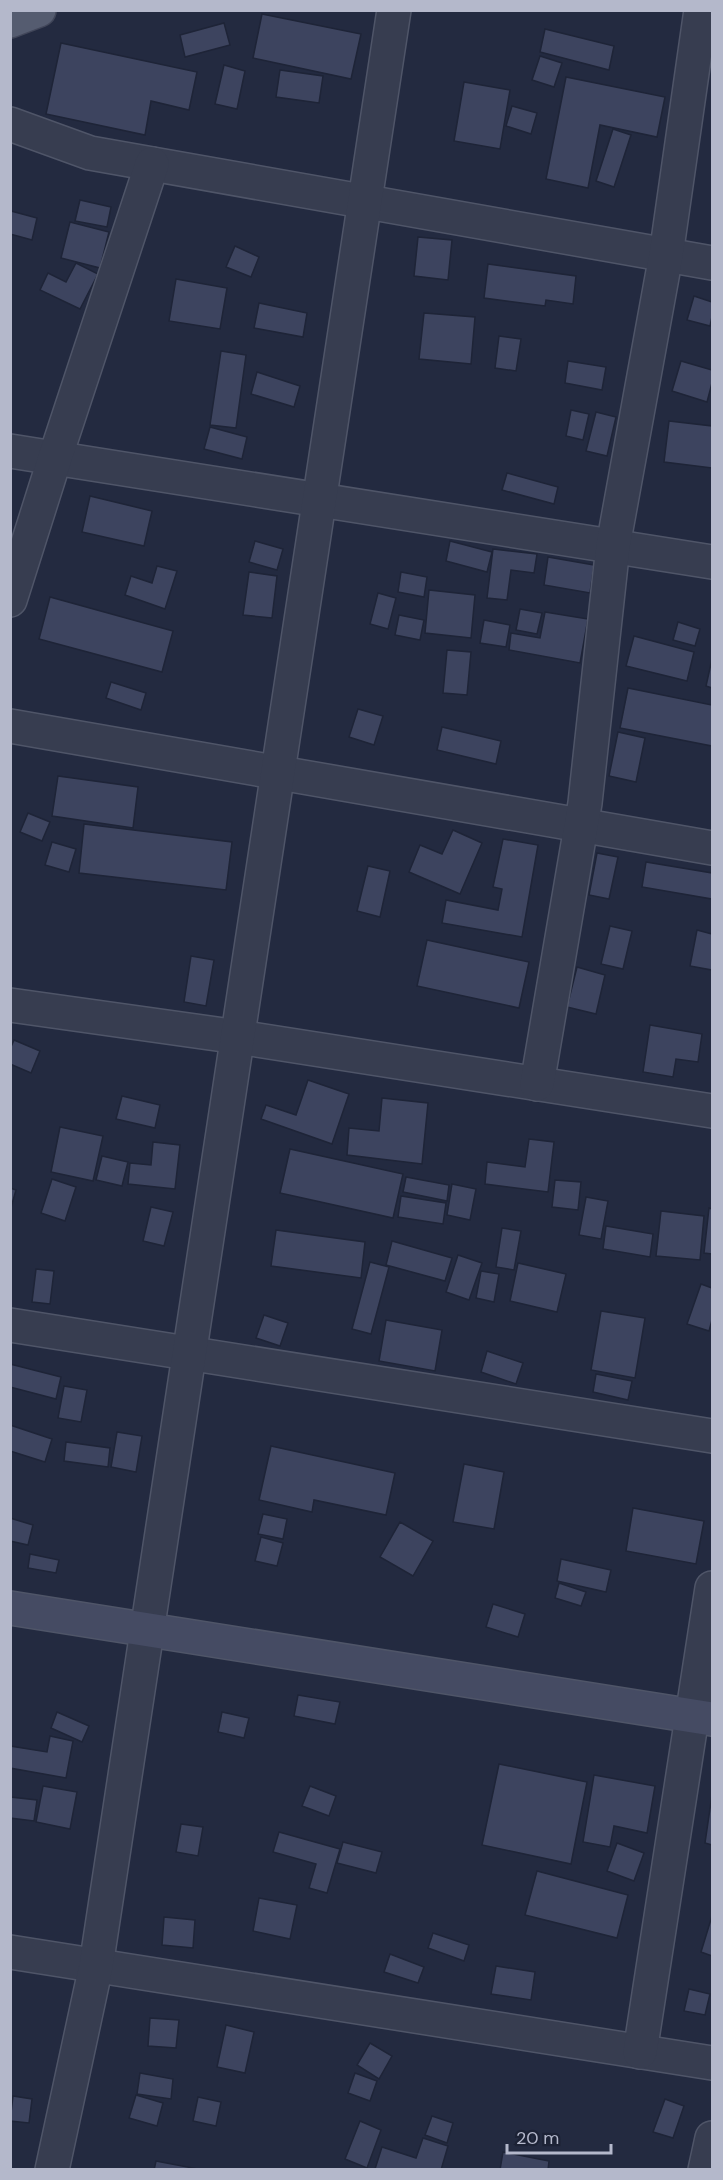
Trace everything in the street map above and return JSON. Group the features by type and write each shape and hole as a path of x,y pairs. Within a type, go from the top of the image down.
{"main road":[{"path":"10,21 39,10"}],"street":[{"path":"52,2169 96,1966 394,10"},
{"path":"537,1084 582,825 613,546 666,255 701,10"},
{"path":"10,124 90,153 712,263"},
{"path":"10,600 54,458 152,164"},
{"path":"10,451 712,562"},
{"path":"10,726 712,848"},
{"path":"10,1005 237,1037 712,1111"},
{"path":"10,1325 712,1436"},
{"path":"640,2052 702,1717 712,1588"},
{"path":"10,1608 702,1717"},
{"path":"10,1952 712,2063"},
{"path":"705,2169 712,2138"}],"building":[{"path":"262,14 361,34 351,79 253,58"},
{"path":"224,23 230,45 185,57 180,35"},
{"path":"545,29 614,46 609,70 540,52"},
{"path":"61,43 197,72 189,110 151,101 145,135 46,114"},
{"path":"540,56 562,63 554,87 532,80"},
{"path":"224,65 245,71 237,109 215,104"},
{"path":"280,70 323,76 319,103 276,97"},
{"path":"566,77 665,97 657,137 600,125 588,188 546,179"},
{"path":"464,82 510,90 500,149 454,141"},
{"path":"512,106 537,113 531,134 506,126"},
{"path":"613,129 631,135 614,187 596,181"},
{"path":"80,200 111,207 107,227 75,221"},
{"path":"11,211 37,218 32,240 10,234"},
{"path":"70,222 109,232 100,268 61,258"},
{"path":"418,237 452,240 448,280 414,276"},
{"path":"235,246 259,257 251,277 226,267"},
{"path":"76,263 98,274 80,309 40,290 48,273 66,282"},
{"path":"488,264 576,276 573,304 546,300 545,306 484,298"},
{"path":"176,279 227,288 220,329 169,321"},
{"path":"694,296 712,302 710,326 687,320"},
{"path":"259,303 307,313 303,337 254,328"},
{"path":"424,313 475,317 471,364 419,359"},
{"path":"499,336 521,339 516,371 495,368"},
{"path":"221,351 246,355 236,428 210,425"},
{"path":"568,361 606,367 602,390 565,383"},
{"path":"681,361 712,370 712,383 707,402 672,391"},
{"path":"257,372 300,386 294,407 251,394"},
{"path":"571,410 589,414 583,440 566,436"},
{"path":"596,412 616,417 607,456 586,451"},
{"path":"669,421 712,426 712,468 664,462"},
{"path":"210,427 247,437 242,459 204,449"},
{"path":"507,473 558,487 554,504 502,490"},
{"path":"90,496 152,511 144,546 82,532"},
{"path":"255,541 283,549 277,570 249,562"},
{"path":"450,541 492,552 487,572 446,561"},
{"path":"493,549 537,554 534,573 511,570 507,600 487,598"},
{"path":"548,557 594,565 590,593 544,585"},
{"path":"157,566 177,571 165,609 125,595 131,576 152,583"},
{"path":"249,572 277,576 272,618 243,615"},
{"path":"401,572 427,577 424,597 398,592"},
{"path":"429,590 475,595 471,638 425,633"},
{"path":"378,593 396,598 388,629 370,624"},
{"path":"50,597 173,631 162,672 39,639"},
{"path":"520,609 542,613 537,634 516,630"},
{"path":"545,612 588,619 580,663 509,650 511,633 540,638"},
{"path":"399,615 424,620 420,640 395,635"},
{"path":"484,620 510,625 506,647 480,643"},
{"path":"678,622 700,629 695,646 673,640"},
{"path":"634,636 694,652 687,681 626,666"},
{"path":"447,650 471,652 467,695 443,693"},
{"path":"712,659 712,688 706,686"},
{"path":"111,682 146,693 141,710 106,698"},
{"path":"628,688 712,705 712,746 620,728"},
{"path":"358,709 383,716 374,745 349,737"},
{"path":"442,727 501,741 496,764 437,750"},
{"path":"618,732 645,738 636,782 609,776"},
{"path":"58,776 138,787 133,828 52,816"},
{"path":"28,813 50,822 42,841 20,832"},
{"path":"84,824 232,842 226,890 79,873"},
{"path":"453,830 482,843 460,894 409,872 420,845 442,854"},
{"path":"503,839 538,845 522,937 442,923 446,900 498,910 502,889 493,887"},
{"path":"52,842 76,849 69,872 45,865"},
{"path":"597,853 618,857 609,899 589,895"},
{"path":"646,862 712,873 712,899 642,887"},
{"path":"368,866 390,871 380,917 357,911"},
{"path":"610,926 632,931 623,969 601,964"},
{"path":"697,930 712,934 712,970 690,966"},
{"path":"427,940 529,962 519,1008 417,986"},
{"path":"191,956 214,960 206,1006 184,1002"},
{"path":"577,967 605,975 596,1014 567,1007"},
{"path":"650,1025 702,1034 698,1062 676,1059 673,1077 643,1072"},
{"path":"14,1040 40,1051 31,1073 10,1064 10,1049"},
{"path":"308,1080 349,1094 332,1144 261,1119 266,1105 296,1115"},
{"path":"122,1096 160,1105 155,1128 116,1119"},
{"path":"382,1098 428,1103 422,1164 347,1155 349,1128 379,1131"},
{"path":"60,1127 103,1136 93,1181 51,1172"},
{"path":"529,1139 554,1142 548,1192 485,1184 487,1162 525,1167"},
{"path":"153,1142 180,1145 175,1189 128,1184 130,1163 151,1165"},
{"path":"290,1149 403,1174 393,1218 280,1193"},
{"path":"102,1156 128,1162 122,1186 96,1180"},
{"path":"406,1177 449,1185 447,1201 403,1192"},
{"path":"52,1179 76,1187 65,1221 41,1213"},
{"path":"555,1180 581,1182 578,1210 552,1207"},
{"path":"452,1184 476,1189 470,1220 447,1215"},
{"path":"10,1188 16,1190 10,1211"},
{"path":"401,1196 446,1203 443,1224 398,1217"},
{"path":"586,1197 608,1201 601,1239 579,1235"},
{"path":"151,1207 173,1212 164,1246 143,1241"},
{"path":"709,1208 712,1209 712,1254 704,1253"},
{"path":"661,1211 704,1216 700,1260 656,1256"},
{"path":"606,1226 653,1234 650,1257 603,1249"},
{"path":"502,1228 521,1231 514,1270 496,1267"},
{"path":"276,1230 365,1242 361,1278 271,1266"},
{"path":"392,1241 452,1258 445,1281 386,1265"},
{"path":"458,1255 482,1263 469,1300 446,1292"},
{"path":"370,1262 389,1267 371,1334 352,1329"},
{"path":"518,1263 566,1274 557,1312 510,1301"},
{"path":"36,1269 54,1271 50,1304 32,1302"},
{"path":"481,1271 499,1274 494,1302 476,1298"},
{"path":"701,1284 712,1288 712,1320 709,1331 687,1324"},
{"path":"601,1311 645,1318 635,1378 591,1370"},
{"path":"264,1315 288,1323 280,1346 256,1338"},
{"path":"386,1320 442,1330 435,1371 379,1361"},
{"path":"487,1351 523,1363 516,1384 481,1372"},
{"path":"10,1364 61,1377 56,1399 10,1387"},
{"path":"596,1374 632,1381 628,1400 593,1392"},
{"path":"64,1386 87,1390 81,1422 58,1418"},
{"path":"10,1425 52,1439 45,1462 10,1451"},
{"path":"117,1432 142,1436 136,1472 111,1467"},
{"path":"66,1442 110,1448 108,1467 64,1461"},
{"path":"271,1446 395,1473 386,1515 314,1500 312,1512 259,1500"},
{"path":"464,1464 504,1472 494,1529 453,1522"},
{"path":"633,1508 704,1521 696,1564 626,1551"},
{"path":"263,1514 287,1519 283,1539 258,1534"},
{"path":"10,1518 33,1525 28,1545 10,1541"},
{"path":"400,1522 433,1541 413,1576 380,1557"},
{"path":"261,1537 283,1543 277,1566 255,1561"},
{"path":"30,1554 59,1560 56,1573 28,1568"},
{"path":"561,1559 611,1570 606,1592 557,1581"},
{"path":"559,1583 586,1592 581,1606 555,1598"},
{"path":"493,1604 525,1614 518,1637 486,1627"},
{"path":"298,1695 340,1702 335,1724 294,1716"},
{"path":"57,1712 89,1726 82,1742 51,1728"},
{"path":"222,1712 249,1718 244,1738 218,1732"},
{"path":"50,1736 73,1741 66,1778 10,1768 10,1746 47,1752"},
{"path":"499,1764 587,1782 571,1864 482,1845"},
{"path":"594,1775 655,1786 647,1833 614,1826 610,1847 583,1842"},
{"path":"43,1786 77,1792 70,1829 36,1822"},
{"path":"310,1786 336,1796 329,1816 302,1806"},
{"path":"712,1795 712,1845 705,1843"},
{"path":"10,1797 37,1800 34,1821 10,1818"},
{"path":"181,1824 203,1827 198,1856 176,1852"},
{"path":"279,1832 340,1849 327,1893 309,1888 316,1864 273,1852"},
{"path":"343,1842 382,1852 376,1873 337,1863"},
{"path":"617,1843 644,1853 634,1881 607,1871"},
{"path":"537,1871 628,1895 617,1938 525,1915"},
{"path":"259,1898 297,1905 290,1939 253,1931"},
{"path":"712,1916 712,1956 701,1952"},
{"path":"164,1917 195,1920 193,1948 162,1945"},
{"path":"433,1933 469,1945 464,1961 428,1948"},
{"path":"390,1954 424,1967 418,1983 384,1972"},
{"path":"496,1966 535,1972 531,2000 491,1994"},
{"path":"689,1989 710,1994 705,2015 684,2011"},
{"path":"150,2018 179,2020 176,2048 148,2046"},
{"path":"226,2025 254,2032 245,2073 217,2067"},
{"path":"370,2043 392,2056 379,2079 357,2065"},
{"path":"140,2073 173,2079 171,2099 137,2094"},
{"path":"355,2073 377,2081 370,2101 348,2093"},
{"path":"136,2095 163,2103 157,2126 129,2118"},
{"path":"13,2096 32,2099 29,2123 10,2121"},
{"path":"198,2097 221,2102 216,2126 193,2121"},
{"path":"665,2099 684,2106 673,2138 653,2132"},
{"path":"432,2116 453,2123 447,2143 425,2135"},
{"path":"360,2121 381,2130 367,2168 345,2159"},
{"path":"423,2138 448,2146 441,2170 375,2169 382,2147 416,2158"},
{"path":"503,2152 549,2161 548,2170 500,2170"},
{"path":"156,2161 198,2169 198,2170 154,2170"}]}
